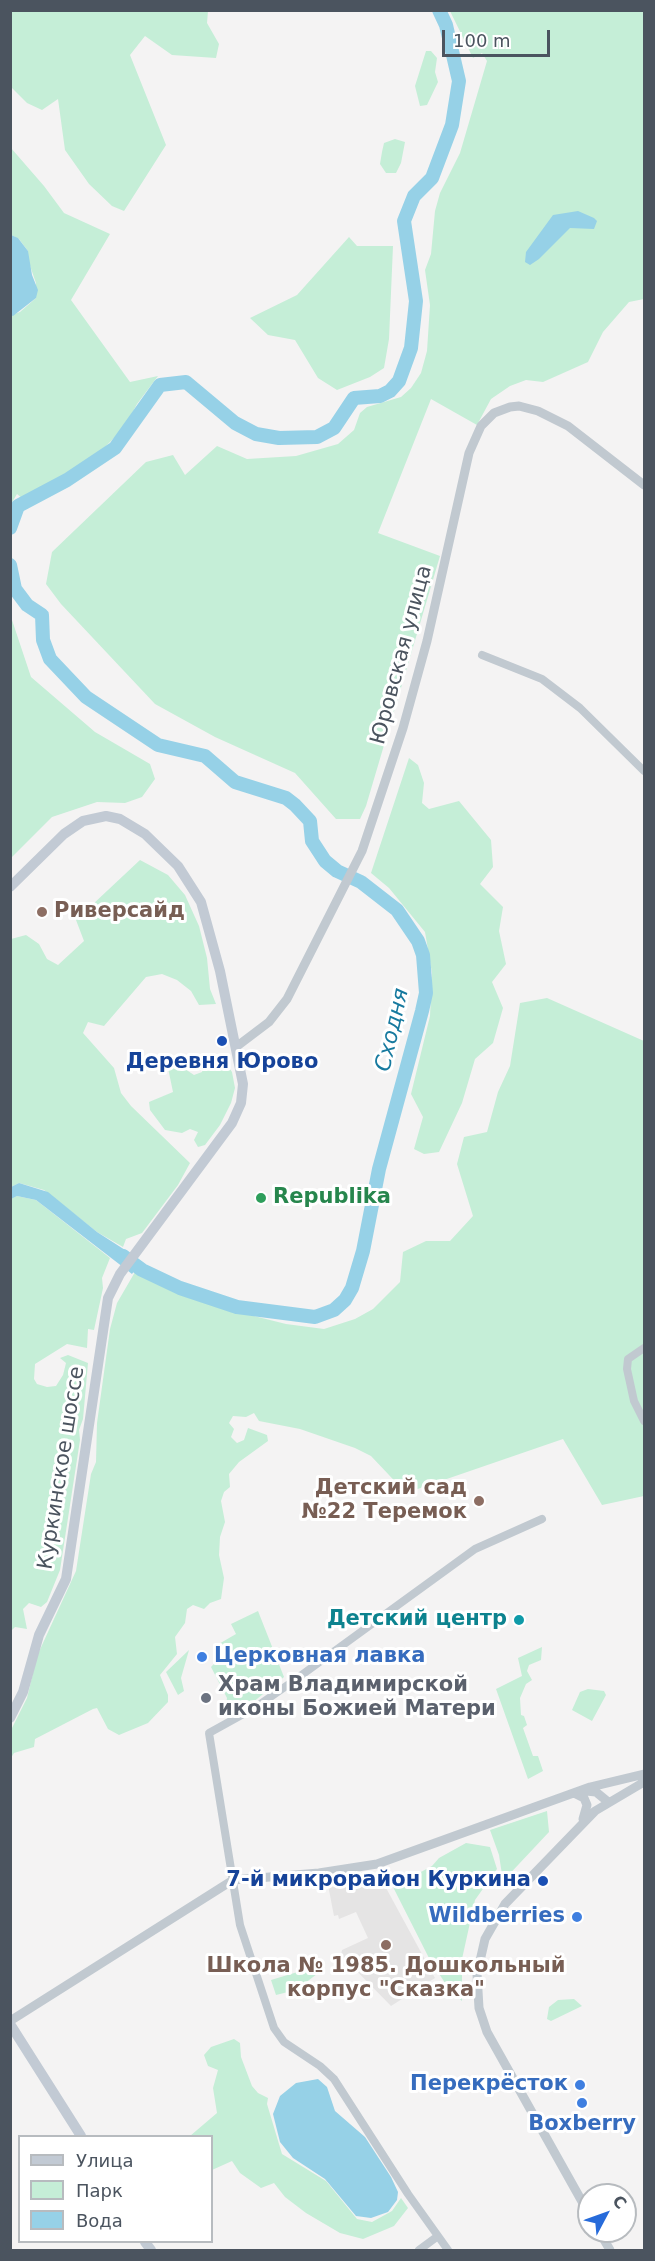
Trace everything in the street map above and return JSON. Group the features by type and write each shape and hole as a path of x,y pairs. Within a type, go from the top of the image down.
{"main road":[{"name":"Куркинское шоссе","path":"10,887 64,834 83,820 106,816 132,824 169,855 198,896 209,928 243,1084 238,1112 120,1274 110,1292 104,1316 66,1579 39,1635 23,1692 10,1718"},
{"path":"10,2022 80,2135"}],"street":[{"name":"Юровская улица","path":"236,1047 260,1030 287,999 357,863 397,746 433,612 469,453 474,438 487,420 501,410 519,406 549,416 568,426 645,485"},
{"path":"482,655 542,679 580,708 645,771"},
{"path":"645,1348 628,1359 627,1369 634,1401 645,1421"},
{"path":"448,2250 334,2079 278,2036 246,1949 209,1733 256,1707 475,1549 543,1519"},
{"path":"10,2022 233,1880 327,1872 377,1864 599,1784 645,1774"},
{"path":"577,2193 494,2046 479,2008 477,1974 479,1955 492,1922 534,1872 581,1823 607,1801 645,1782"},
{"path":"574,1793 596,1792 607,1801"},
{"path":"574,1793 584,1798 587,1805 586,1816 581,1823"},
{"path":"419,2250 438,2236"}],"shaded area":[{"name":"Школа № 1985. Дошкольный корпус \"Сказка\"","path":"379,1875 435,1978 391,2006 341,1955 342,1950 368,1938 356,1912 339,1919 338,1915 334,1916 328,1885"}],"green space":[{"path":"11,10 208,11 207,23 219,44 216,58 172,55 145,36 130,55 166,145 124,211 112,206 89,184 65,150 58,99 42,110 27,103 11,87"},
{"path":"450,11 644,11 644,299 629,302 603,332 588,362 543,382 526,380 510,386 491,399 477,425 431,399 378,533 440,556 366,806 360,819 336,819 295,773 215,737 155,704 61,604 46,584 52,552 146,462 173,455 185,475 217,446 247,459 296,456 338,444 354,430 360,413 367,407 401,397 411,388 421,373 427,351 430,305 425,270 431,254 435,211 440,193 460,153 487,61 482,53 473,58"},
{"path":"426,51 431,51 437,58 435,72 438,82 427,105 420,106 415,86"},
{"path":"395,139 405,142 401,163 396,173 386,173 380,164 384,143"},
{"path":"11,148 64,213 110,234 71,300 130,382 158,376 137,404 124,428 101,451 69,474 24,500 17,494 11,504 11,315 20,312 36,298 36,283 28,260 28,251 19,239 11,235"},
{"path":"349,237 357,246 393,246 389,339 384,368 370,377 337,390 318,378 295,340 268,335 250,318 297,295"},
{"path":"10,614 31,677 95,732 150,764 155,779 142,797 125,803 97,802 52,817 11,858"},
{"path":"409,758 418,765 424,783 422,803 429,809 459,801 491,840 493,867 480,884 503,907 499,931 506,964 492,982 503,1008 493,1043 475,1059 462,1103 439,1152 424,1154 414,1149 423,1117 411,1094 430,1016 432,973 425,932 389,888 371,873"},
{"path":"140,860 168,875 185,895 199,926 207,958 210,989 216,1004 199,1005 191,991 177,980 162,974 146,977 104,1026 88,1022 83,1033 114,1068 121,1093 131,1106 190,1163 178,1185 142,1233 126,1239 123,1247 97,1232 44,1190 19,1183 11,1187 11,939 26,935 39,944 47,959 58,965 84,941 76,920"},
{"path":"547,998 644,1041 644,1496 602,1505 563,1439 406,1493 371,1456 355,1448 300,1429 259,1421 254,1413 246,1417 233,1416 229,1423 234,1429 231,1437 237,1443 244,1440 248,1428 267,1435 268,1441 239,1462 229,1474 230,1487 224,1492 221,1501 225,1522 220,1537 219,1555 224,1578 221,1599 210,1603 204,1609 193,1605 187,1609 185,1623 175,1637 177,1654 160,1675 168,1695 168,1702 148,1723 119,1735 108,1729 97,1708 93,1709 35,1739 34,1747 14,1753 11,1758 11,1730 27,1698 37,1656 76,1571 91,1474 96,1462 97,1423 110,1329 117,1303 135,1272 226,1309 286,1324 324,1329 355,1319 373,1309 400,1282 403,1252 426,1241 450,1241 473,1216 457,1164 464,1137 487,1132 498,1092 510,1066 520,1003"},
{"path":"173,1061 194,1075 202,1072 204,1064 212,1061 227,1065 232,1072 235,1088 231,1103 220,1125 205,1145 198,1147 194,1140 198,1132 190,1129 182,1133 165,1130 150,1110 149,1102 173,1092 168,1068"},
{"path":"17,1196 36,1200 110,1258 102,1278 103,1288 94,1330 88,1329 87,1348 67,1344 35,1364 34,1379 37,1384 47,1387 56,1386 63,1375 66,1363 60,1358 68,1355 88,1363 83,1419 79,1430 80,1440 60,1570 47,1602 41,1607 29,1603 23,1609 27,1629 15,1627 11,1631 10,1199"},
{"path":"258,1611 284,1677 252,1703 225,1713 227,1698 211,1667 221,1656 217,1645 236,1634 231,1624"},
{"path":"542,1647 541,1660 529,1665 527,1671 532,1680 526,1684 520,1698 521,1715 524,1716 527,1725 523,1728 533,1756 538,1756 543,1771 528,1779 496,1689 522,1676 518,1658"},
{"path":"189,1650 181,1678 184,1691 178,1695 166,1672"},
{"path":"588,1689 604,1691 606,1695 592,1721 572,1710 580,1692"},
{"path":"547,1811 549,1832 503,1881 499,1855 490,1830"},
{"path":"466,1843 490,1847 497,1869 475,1900 462,1959 462,2001 449,1989 430,1960 393,1887 432,1866 439,1858"},
{"path":"314,1967 317,1974 296,1990 276,1995 271,1980"},
{"path":"574,1999 582,2006 551,2021 547,2019 549,2007 558,2000"},
{"path":"234,2039 240,2043 241,2057 252,2086 258,2093 268,2098 267,2104 282,2154 326,2181 357,2219 372,2222 392,2211 401,2198 408,2208 394,2226 363,2239 340,2233 306,2213 285,2197 274,2183 261,2188 240,2173 232,2161 213,2170 213,2135 191,2135 217,2113 213,2088 218,2070 208,2066 204,2055 211,2047"}],"water":[{"path":"578,211 597,221 594,229 570,228 539,259 530,265 525,262 526,252 553,215"},
{"path":"11,235 18,238 28,251 32,275 38,290 36,298 13,316 10,315"},
{"path":"19,1183 48,1192 97,1232 136,1257 139,1264 132,1274 36,1200 17,1196 11,1199 11,1187"},
{"path":"318,2079 327,2087 335,2111 365,2137 391,2177 398,2192 397,2200 388,2212 371,2218 356,2216 325,2179 293,2158 280,2142 273,2114 280,2096 296,2083"}],"waterway":[{"name":"Сходня","path":"10,528 18,506 67,480 115,448 160,385 186,382 235,423 256,434 279,438 317,437 334,428 354,398 380,396 390,391 399,381 411,348 416,301 404,221 414,196 432,178 452,125 459,81 446,25 439,10"},
{"name":"Сходня","path":"10,565 15,589 27,605 42,615 43,640 50,659 86,697 158,745 205,756 235,782 286,798 310,821 312,841 325,861 337,871 361,882 397,910 418,941 423,955 426,993 422,1011 379,1169 363,1251 352,1288 345,1300 334,1310 315,1317 237,1307 180,1288 142,1270 123,1256"}],"place":[{"name":"Риверсайд","path":"42,912"},
{"name":"Деревня Юрово","path":"222,1041"},
{"name":"Republika","path":"261,1198"},
{"name":"Детский сад №22 Теремок","path":"479,1501"},
{"name":"Детский центр","path":"519,1620"},
{"name":"Церковная лавка","path":"202,1657"},
{"name":"Храм Владимирской иконы Божией Матери","path":"206,1698"},
{"name":"7-й микрорайон Куркина","path":"543,1881"},
{"name":"Wildberries","path":"577,1917"},
{"name":"Школа № 1985. Дошкольный корпус \"Сказка\"","path":"386,1945"},
{"name":"Перекрёсток","path":"580,2085"},
{"name":"Boxberry","path":"582,2103"}]}
